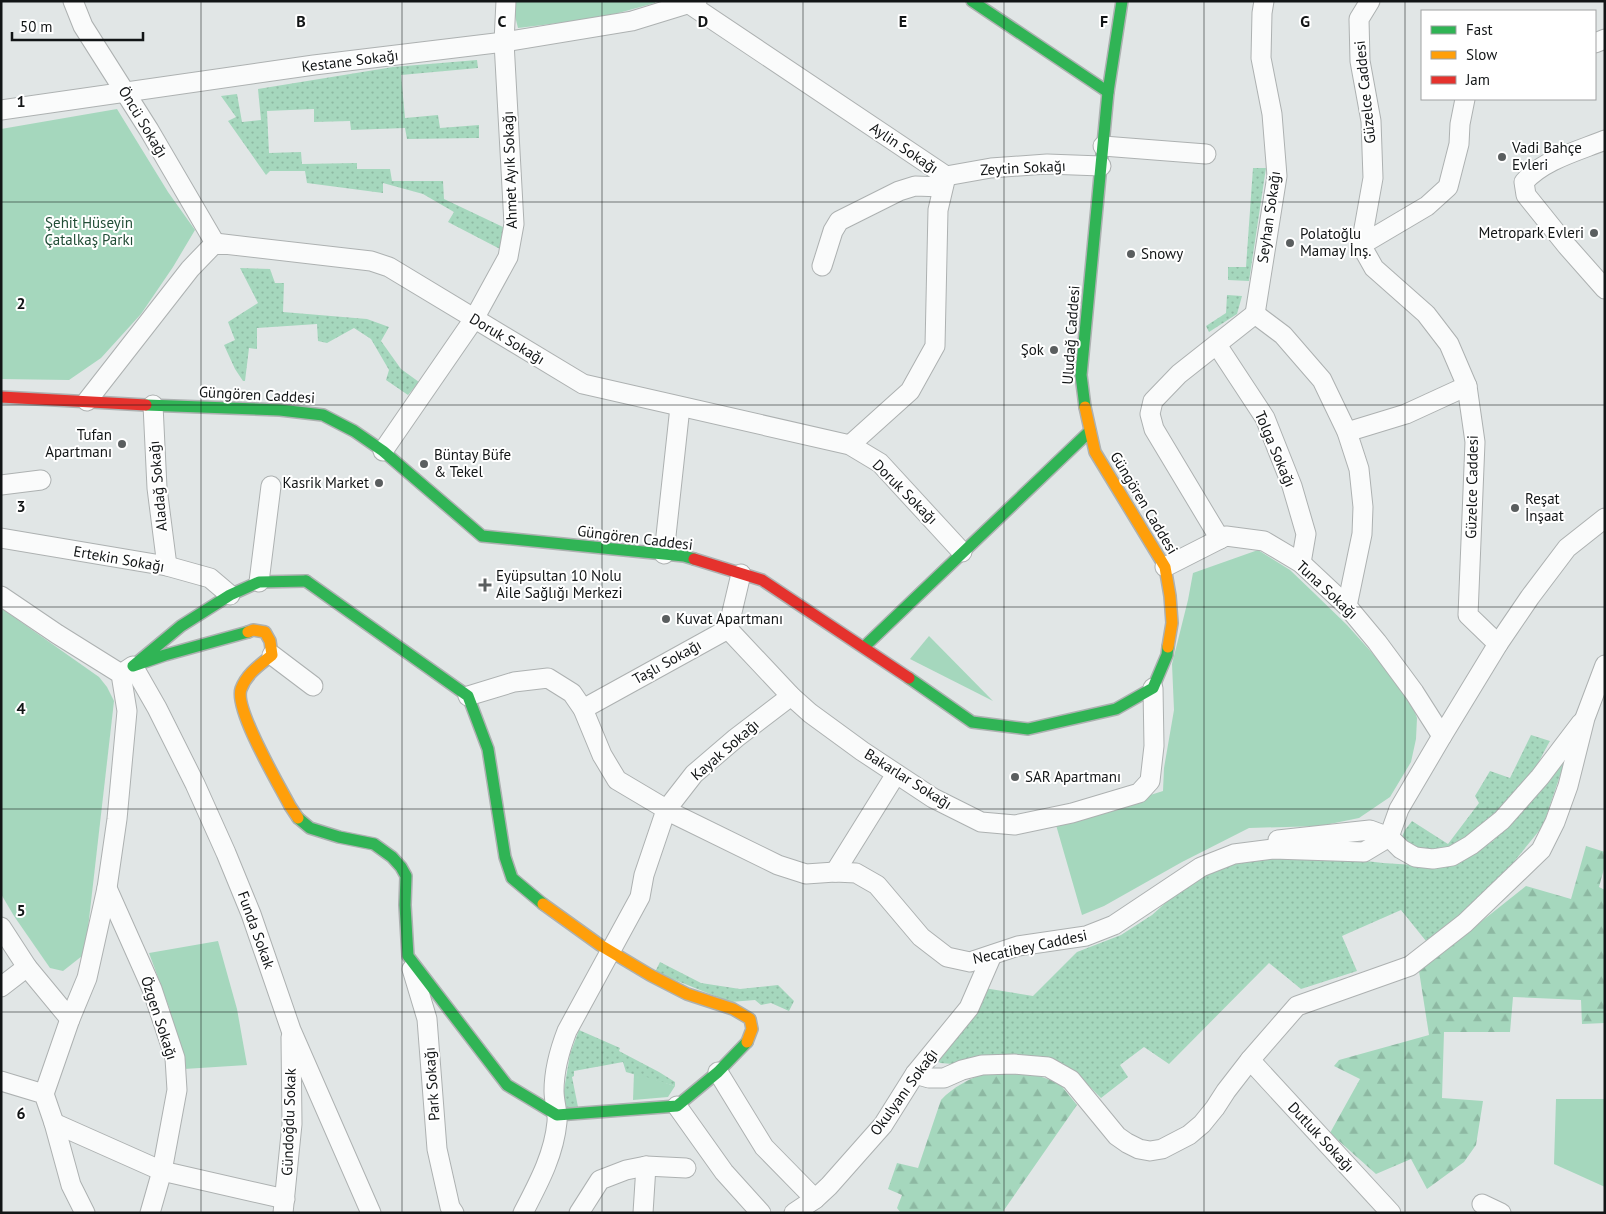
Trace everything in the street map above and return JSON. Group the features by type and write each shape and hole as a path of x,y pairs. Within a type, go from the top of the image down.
{"main road":[{"path":"972,1 1108,92"},
{"name":"Uludağ Caddesi","path":"1090,431 1085,410 1081,375 1108,92 1122,1"},
{"name":"Güngören Caddesi","path":"1,397 280,410 323,414 354,431 383,451 482,536 684,556 762,580 864,647 972,722 1028,729 1116,708 1153,688 1167,655 1172,622 1165,567 1095,452 1090,431"},
{"path":"864,647 1090,431"},
{"path":"306,581 468,696 488,749 505,857 512,878 537,900 600,945 650,975 687,994 733,1009 750,1019 752,1029 749,1040 718,1072 677,1106 557,1115 507,1085 408,956 405,905 406,876 401,867 392,857 374,844 339,837 310,828 290,806 247,723 242,707 240,691 248,675 272,655 270,641 265,632 253,630 165,655 127,670 181,626 230,595 259,582 306,581"}],"street":[{"name":"Öncü Sokağı","path":"73,1 83,26 125,92 215,243"},
{"name":"Ahmet Ayık Sokağı","path":"383,451 474,319 508,257 514,224 504,42 506,1"},
{"name":"Seyhan Sokağı","path":"1255,314 1278,176 1272,114 1260,58 1264,1"},
{"name":"Güzelce Caddesi","path":"1370,1 1359,19 1360,61 1370,121 1372,178 1361,245 1374,268 1426,314 1449,344 1466,386 1475,442 1468,615 1498,644"},
{"name":"Kestane Sokağı","path":"1,110 314,65 504,42 632,21 691,2"},
{"name":"Aylin Sokağı","path":"691,2 944,182 938,210 935,346 910,390 850,445"},
{"path":"1361,245 1427,206 1448,187 1459,144 1460,124 1465,100"},
{"path":"1605,140 1565,156 1533,172 1524,182 1526,195 1566,246 1605,289"},
{"path":"1103,146 1206,154"},
{"name":"Zeytin Sokağı","path":"822,266 833,230 840,221 899,191 915,186 944,182 991,168 1047,164 1101,166"},
{"path":"87,401 190,269 215,243"},
{"name":"Doruk Sokağı","path":"215,243 371,261 389,267 583,384 850,445 880,463 962,552"},
{"path":"1220,539 1154,429 1150,414 1153,401 1180,374 1255,314 1283,335 1322,380 1348,432 1359,469 1363,507 1362,534 1347,606"},
{"name":"Tolga Sokağı","path":"1217,345 1265,418 1292,486 1306,534 1301,563"},
{"path":"1348,432 1406,414 1466,386"},
{"name":"Aladağ Sokağı","path":"153,405 157,488 167,566"},
{"path":"664,554 680,407"},
{"path":"1,485 41,480"},
{"path":"259,582 271,486"},
{"path":"1585,718 1540,777 1502,820 1471,845 1452,856 1433,859 1415,857 1401,849 1389,837 1399,809 1498,644 1567,548 1605,518"},
{"name":"Tuna Sokağı","path":"1165,567 1226,536 1264,541 1301,563 1347,606 1397,668 1442,736"},
{"name":"Ertekin Sokağı","path":"1,538 167,566 210,578 230,595"},
{"path":"728,629 740,574"},
{"path":"1,596 57,634 127,670 127,712 117,819 107,888 87,978 70,1018 44,1094 71,1185 85,1213"},
{"name":"Bakarlar Sokağı","path":"728,629 791,696 810,713 933,798 981,822 1015,825 1072,813 1139,793 1150,781 1154,746 1153,688"},
{"name":"Taşlı Sokağı","path":"583,709 728,629"},
{"path":"272,655 312,686"},
{"path":"915,1074 929,1078 944,1078 962,1070 982,1065 1014,1064 1048,1067 1071,1080 1117,1136 1139,1149 1150,1151 1175,1144 1195,1130 1215,1108 1250,1060 1297,1006 1410,966 1465,923 1542,850 1555,822 1568,786 1585,718 1605,665"},
{"name":"Funda Sokak","path":"127,670 157,708 195,784 251,914 291,1030 371,1213"},
{"name":"Necatibey Caddesi","path":"468,696 514,682 548,678 572,693 583,709 602,755 617,780 666,810 778,865 806,874 856,873 877,885 921,937 947,957 970,962 1018,946 1086,936 1114,926 1201,867 1268,841 1370,830 1389,837"},
{"name":"Kayak Sokağı","path":"523,1213 542,1176 551,1152 557,1115 554,1090 560,1052 567,1031 640,897 644,875 666,810 694,774 736,738 791,696"},
{"path":"835,872 896,774"},
{"name":"Özgen Sokağı","path":"107,888 152,989 174,1058 176,1090 162,1170 150,1213"},
{"path":"1,927 28,967 70,1018"},
{"name":"Okulyanı Sokağı","path":"794,1213 830,1186 883,1124 915,1074 969,1008 992,955"},
{"name":"Park Sokağı","path":"408,956 427,1019 437,1149 450,1207 454,1213"},
{"path":"1,987 28,967"},
{"name":"Gündoğdu Sokak","path":"284,1206 292,1124 291,1030"},
{"name":"Dutluk Sokağı","path":"1250,1060 1391,1213"},
{"path":"718,1072 764,1147 815,1199"},
{"path":"1,1081 44,1094"},
{"path":"677,1106 724,1172 760,1213"},
{"path":"54,1123 162,1170 284,1206"},
{"path":"643,1213 646,1166"},
{"path":"579,1213 600,1180 626,1170 646,1166 686,1168"},
{"path":"1482,1204 1501,1213"}],"green space":[{"path":"515,1 655,1 655,3 600,18 518,28 515,16"},
{"path":"477,60 478,68 401,75 405,118 438,115 440,128 479,125 479,138 407,139 405,128 351,130 350,121 314,122 314,109 267,111 269,153 301,152 302,164 357,163 357,169 390,169 392,181 443,181 444,199 503,227 500,249 448,222 454,212 423,194 383,183 383,193 307,183 305,171 270,171 266,175 228,121 236,117 221,96 237,94 242,122 261,120 258,89 393,67"},
{"name":"Şehit Hüseyin Çatalkaş Parkı","path":"117,109 168,192 195,230 173,267 141,314 101,358 69,380 1,379 1,129"},
{"path":"1253,168 1266,168 1249,281 1228,280 1228,267 1246,267"},
{"path":"240,268 270,269 275,283 284,283 283,312 367,319 389,327 381,341 401,369 419,382 408,395 386,380 389,370 371,339 354,328 327,343 318,341 317,324 257,328 257,349 249,348 245,381 243,381 224,345 235,340 228,322 258,303"},
{"path":"1227,295 1242,296 1237,314 1209,332 1206,326 1226,313"},
{"path":"1258,550 1290,570 1347,625 1401,685 1411,701 1417,718 1416,739 1411,762 1390,797 1359,818 1320,826 1249,828 1182,862 1104,906 1082,915 1056,825 1163,791 1164,768 1174,710 1172,664 1193,573"},
{"path":"1,608 99,677 114,701 88,928 82,956 63,971 50,968 1,894"},
{"path":"929,636 993,701 910,659"},
{"path":"1531,735 1550,741 1529,779 1478,830 1457,845 1445,849 1433,850 1405,843 1402,837 1412,821 1448,844 1479,803 1475,796 1490,771 1510,778"},
{"path":"1566,758 1543,826 1508,869 1465,911 1426,941 1401,910 1342,936 1357,971 1301,989 1269,963 1169,1064 1144,1047 1120,1065 1128,1077 1101,1098 1077,1074 1056,1060 1007,1057 953,1064 940,1063 937,1059 984,988 1033,996 1077,952 1121,935 1152,915 1183,887 1217,869 1251,859 1324,856 1383,863 1444,867 1460,863 1493,841"},
{"path":"1586,846 1605,852 1605,865 1599,887 1605,890 1605,1023 1582,1024 1581,1000 1513,997 1510,1032 1444,1032 1442,1098 1483,1101 1476,1145 1464,1162 1427,1189 1411,1159 1376,1174 1330,1133 1360,1079 1334,1066 1339,1060 1429,1035 1419,971 1526,886 1571,899"},
{"path":"218,941 237,1009 247,1065 184,1069 170,1010 149,953"},
{"path":"660,962 701,983 740,989 778,985 794,1001 789,1011 771,1003 761,1005 755,1000 730,1002 655,972"},
{"path":"579,1030 620,1048 619,1051 675,1082 675,1086 626,1072 623,1062 574,1071 574,1076 572,1077 578,1107 561,1108 570,1054"},
{"path":"634,1073 675,1086 668,1097 633,1100"},
{"path":"985,1073 1036,1075 1059,1083 1077,1105 1002,1213 901,1213 897,1208 902,1195 888,1189 897,1163 918,1168 941,1100 962,1084"},
{"path":"1556,1099 1605,1099 1605,1187 1554,1164"}],"traffic: fast":[{"path":"972,1 1108,92"},
{"path":"1085,407 1081,375 1108,92 1122,1"},
{"path":"146,405 280,410 323,415 354,431 383,451 482,536 684,556 694,559"},
{"path":"864,647 1090,431"},
{"path":"306,581 468,696 488,749 505,857 512,878 543,904"},
{"path":"248,632 133,666 181,626 230,595 259,582 306,581"},
{"path":"909,678 972,722 1028,729 1116,709 1153,688 1167,655 1168,647"},
{"path":"298,818 310,828 339,837 374,844 392,857 401,867 406,876 405,905 408,956 507,1085 557,1115 677,1106 718,1072 747,1042"}],"traffic: slow":[{"path":"1085,407 1095,452 1165,567 1172,623 1168,647"},
{"path":"248,632 253,630 265,632 270,641 272,655 254,670 241,689 244,713 268,765 298,818"},
{"path":"543,904 600,945 650,975 687,994 733,1009 750,1019 752,1029 747,1042"}],"traffic: jam":[{"path":"1,397 146,405"},
{"path":"694,559 762,580 909,678"}],"place":[{"name":"Vadi Bahçe Evleri","path":"1502,157"},
{"name":"Metropark Evleri","path":"1594,233"},
{"name":"Polatoğlu Mamay İnş.","path":"1290,243"},
{"name":"Snowy","path":"1131,254"},
{"name":"Şok","path":"1054,350"},
{"name":"Tufan Apartmanı","path":"122,444"},
{"name":"Büntay Büfe & Tekel","path":"424,464"},
{"name":"Kasrik Market","path":"379,483"},
{"name":"Reşat İnşaat","path":"1515,508"},
{"name":"Eyüpsultan 10 Nolu Aile Sağlığı Merkezi","path":"485,585"},
{"name":"Kuvat Apartmanı","path":"666,619"},
{"name":"SAR Apartmanı","path":"1015,777"}]}
